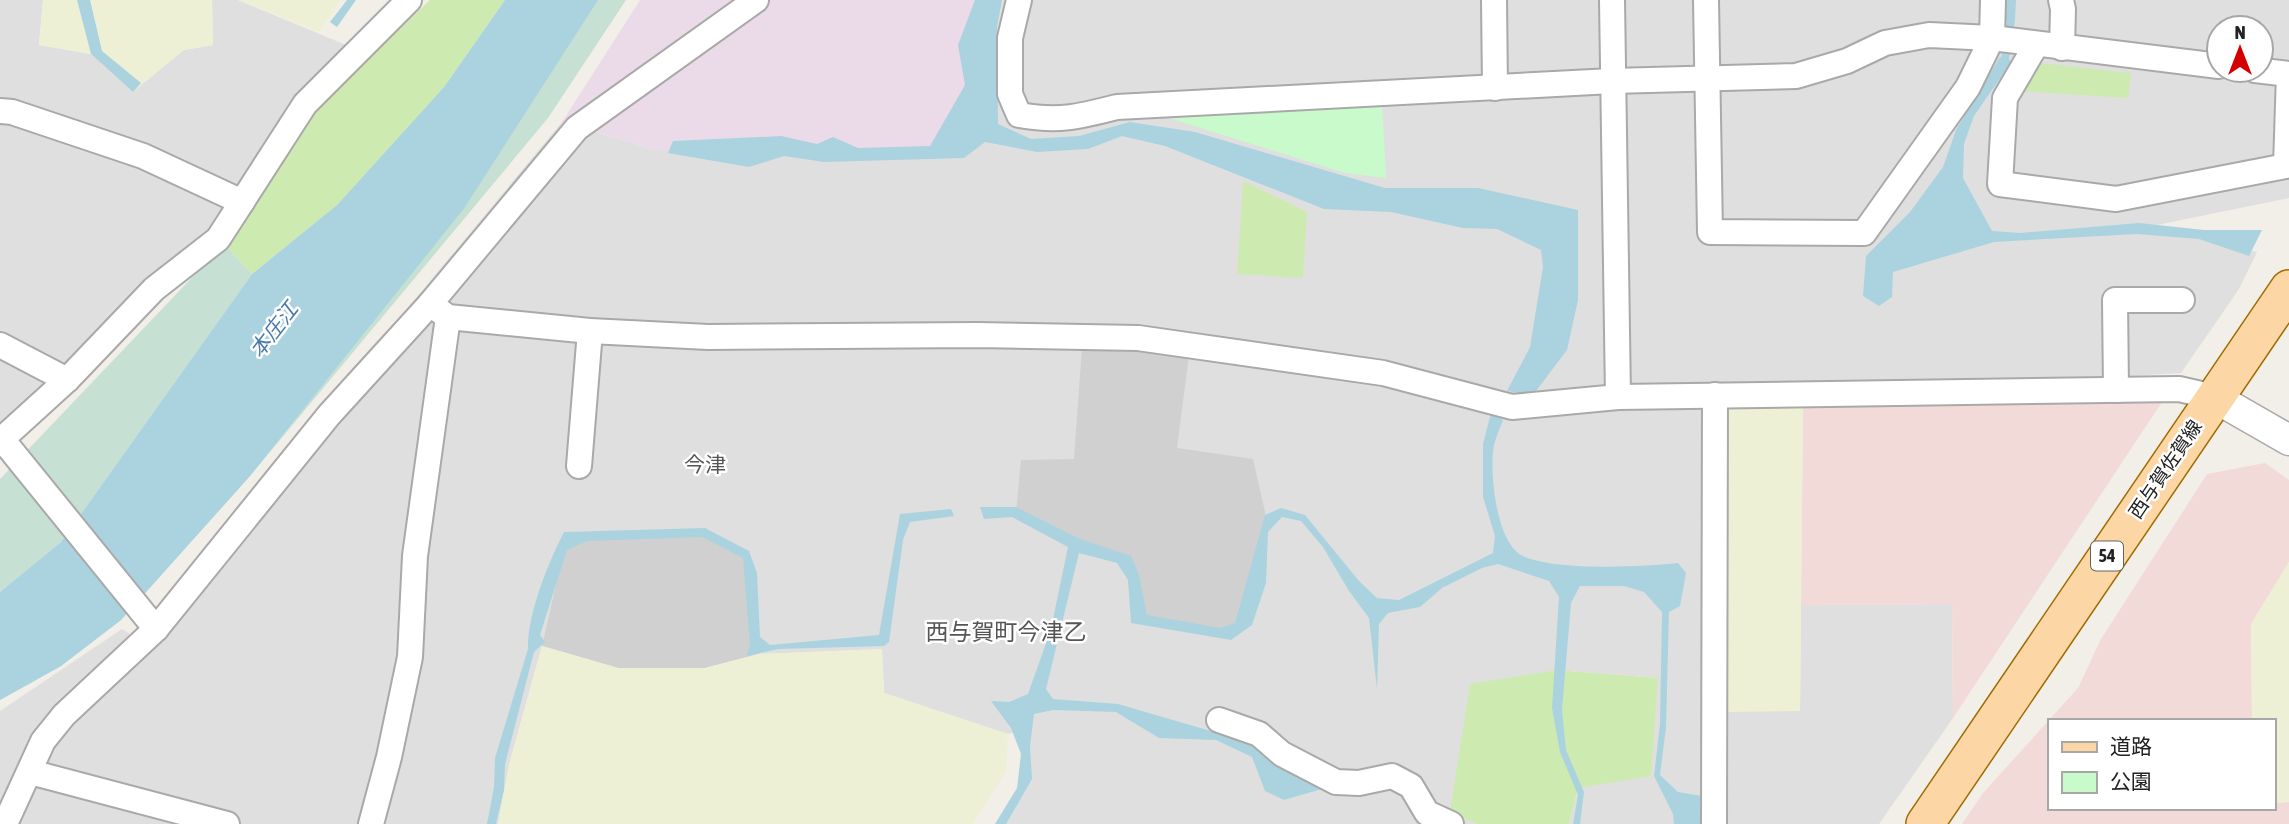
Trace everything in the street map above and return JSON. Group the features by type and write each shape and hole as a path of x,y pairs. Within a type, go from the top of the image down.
{"main road":[{"name":"西与賀佐賀線","path":"1925,824 2289,289"}],"street":[{"path":"154,626 3,442 154,289 218,239 306,104 409,0"},
{"path":"5,824 43,741 64,715 154,626 329,415 439,311 577,128 756,0"},
{"path":"1018,0 1010,38 1010,94 1019,115 1043,119 1074,118 1117,107 1612,80 1796,76 1847,61 1885,43 1929,35 2012,41 2205,64"},
{"path":"1494,0 1495,88"},
{"path":"1612,0 1618,397"},
{"path":"1706,0 1710,232 1864,233 1968,87 2012,41"},
{"path":"1993,0 2012,41 2004,97 2000,184 2116,199 2286,166 2289,74"},
{"path":"2061,0 2062,48"},
{"path":"0,111 12,112 143,156 242,202"},
{"path":"2116,390 2115,300 2182,300"},
{"path":"439,311 590,331 708,337 978,335 1138,338 1382,373 1512,407 1618,397 2179,389 2214,397 2289,440"},
{"path":"371,824 389,757 410,657 415,556 439,311"},
{"path":"579,466 590,331"},
{"path":"0,345 67,380"},
{"path":"1714,824 1715,395"},
{"path":"1219,720 1259,734 1282,754 1336,782 1359,783 1392,776 1411,786 1427,813 1451,824"},
{"path":"30,772 227,824"}],"shaded area":[{"path":"0,0 43,0 39,45 91,54 132,91 184,50 213,45 212,0 238,0 351,47 211,232 0,435"},
{"path":"640,0 994,0 973,133 938,151 655,150 562,122"},
{"path":"994,0 2289,0 2289,198 2147,227 2257,252 2239,289 2181,373 2038,381 1719,385 1800,711 1801,605 1952,604 1953,718 1879,824 1569,824 1578,788 1658,678 1557,670 1450,812 1477,824 1005,824 1029,781 1024,729 1008,734 884,693 882,649 759,654 748,555 566,539 542,646 509,765 498,824 0,824 0,711 122,629 138,639 562,122 655,150"},
{"path":"1082,347 1144,349 1189,355 1177,448 1253,459 1268,525 1241,626 1222,634 1140,619 1124,561 1016,513 1021,460 1074,459"},
{"path":"2164,399 1953,718 1952,604 1801,605 1803,405"},
{"path":"2265,463 2289,480 2289,562 2251,624 2252,719 2050,719 2078,688 2101,639 2207,474"},
{"path":"704,531 748,555 759,654 705,668 618,668 542,646 566,539"},
{"path":"2048,721 2048,810 2275,810 2275,803 2289,802 2289,824 1962,824 1983,793"}],"green space":[{"path":"43,0 212,0 213,45 184,50 133,92 91,54 39,45"},
{"path":"238,0 341,0 319,32"},
{"path":"430,0 505,0 444,87 337,205 252,274 224,244 315,108"},
{"path":"582,0 626,0 548,118 250,476 121,620 61,666 0,700"},
{"path":"2041,63 2131,73 2128,98 2018,91"},
{"path":"1382,105 1386,178 1345,173 1153,113"},
{"path":"1243,181 1307,212 1303,278 1237,274"},
{"path":"224,244 252,274 61,542 0,592 0,479"},
{"path":"1803,405 1800,711 1724,712 1720,406"},
{"path":"2289,562 2289,802 2275,803 2275,719 2252,719 2251,624"},
{"path":"542,646 618,668 705,668 759,654 882,649 884,693 1008,734 1006,771 973,824 498,824 509,765"},
{"path":"1557,670 1658,678 1651,776 1578,788 1569,824 1477,824 1450,812 1470,684"}],"water":[{"path":"77,0 90,0 102,51 141,83 133,92 91,54"},
{"path":"347,0 356,0 337,27 330,22"},
{"name":"本庄江","path":"505,0 598,0 465,207 250,476 121,620 61,666 0,700 0,592 61,542 252,274 337,205 444,87"},
{"path":"975,0 1002,0 997,27 998,124 1031,139 1079,136 1130,122 1195,132 1385,188 1478,188 1578,210 1578,300 1567,350 1533,395 1507,391 1530,347 1543,267 1541,250 1497,229 1463,228 1391,212 1324,209 1165,146 1122,136 1088,149 1037,152 985,142 964,158 824,162 784,156 749,167 668,153 673,141 781,136 817,144 833,137 858,148 930,146 965,85 958,45"},
{"path":"2004,0 2016,0 2015,20 2006,21"},
{"path":"2000,57 2012,61 1974,116 1964,144 1963,178 1992,231 2020,233 2139,223 2204,230 2262,230 2249,256 2199,239 2137,234 1994,242 1893,272 1892,297 1879,306 1863,296 1866,256 1910,212 1943,167 1956,130"},
{"path":"1491,413 1503,420 1494,445 1494,488 1501,522 1514,549 1523,556 1556,564 1643,566 1678,563 1686,573 1680,606 1669,612 1666,727 1660,775 1678,792 1702,796 1703,824 1674,824 1673,814 1654,776 1660,724 1662,612 1644,592 1624,586 1580,586 1571,603 1562,710 1566,750 1584,792 1580,824 1573,824 1578,795 1560,752 1552,708 1559,597 1549,581 1498,564 1482,568 1442,588 1420,607 1388,613 1379,624 1377,689 1369,618 1349,591 1323,547 1301,521 1282,517 1268,532 1266,583 1252,625 1231,640 1131,623 1128,580 1117,563 1079,553 1046,689 1053,699 1118,704 1214,732 1257,748 1322,789 1284,800 1265,791 1252,757 1216,740 1159,738 1116,712 1053,710 1034,714 1030,746 1032,779 1006,824 995,824 1017,788 1021,754 1011,728 991,701 1009,702 1028,694 1051,629 1068,547 1012,517 984,519 980,507 1016,507 1080,539 1131,556 1139,575 1147,615 1220,628 1235,623 1265,515 1281,508 1305,515 1359,581 1377,598 1399,600 1493,553 1495,536 1483,497 1483,444"},
{"path":"951,509 954,516 910,522 903,540 889,642 884,646 778,649 746,656 750,646 743,558 702,537 587,541 567,550 540,635 545,642 534,652 505,764 504,790 496,824 487,824 494,787 495,758 528,649 535,605 545,574 564,532 705,528 749,551 757,573 760,637 770,645 879,635 900,514"}],"waterway":[{"path":"2005,59 2011,20"}],"district":[{"name":"今津","path":"705,465"},
{"name":"西与賀町今津乙","path":"1006,632"}]}
